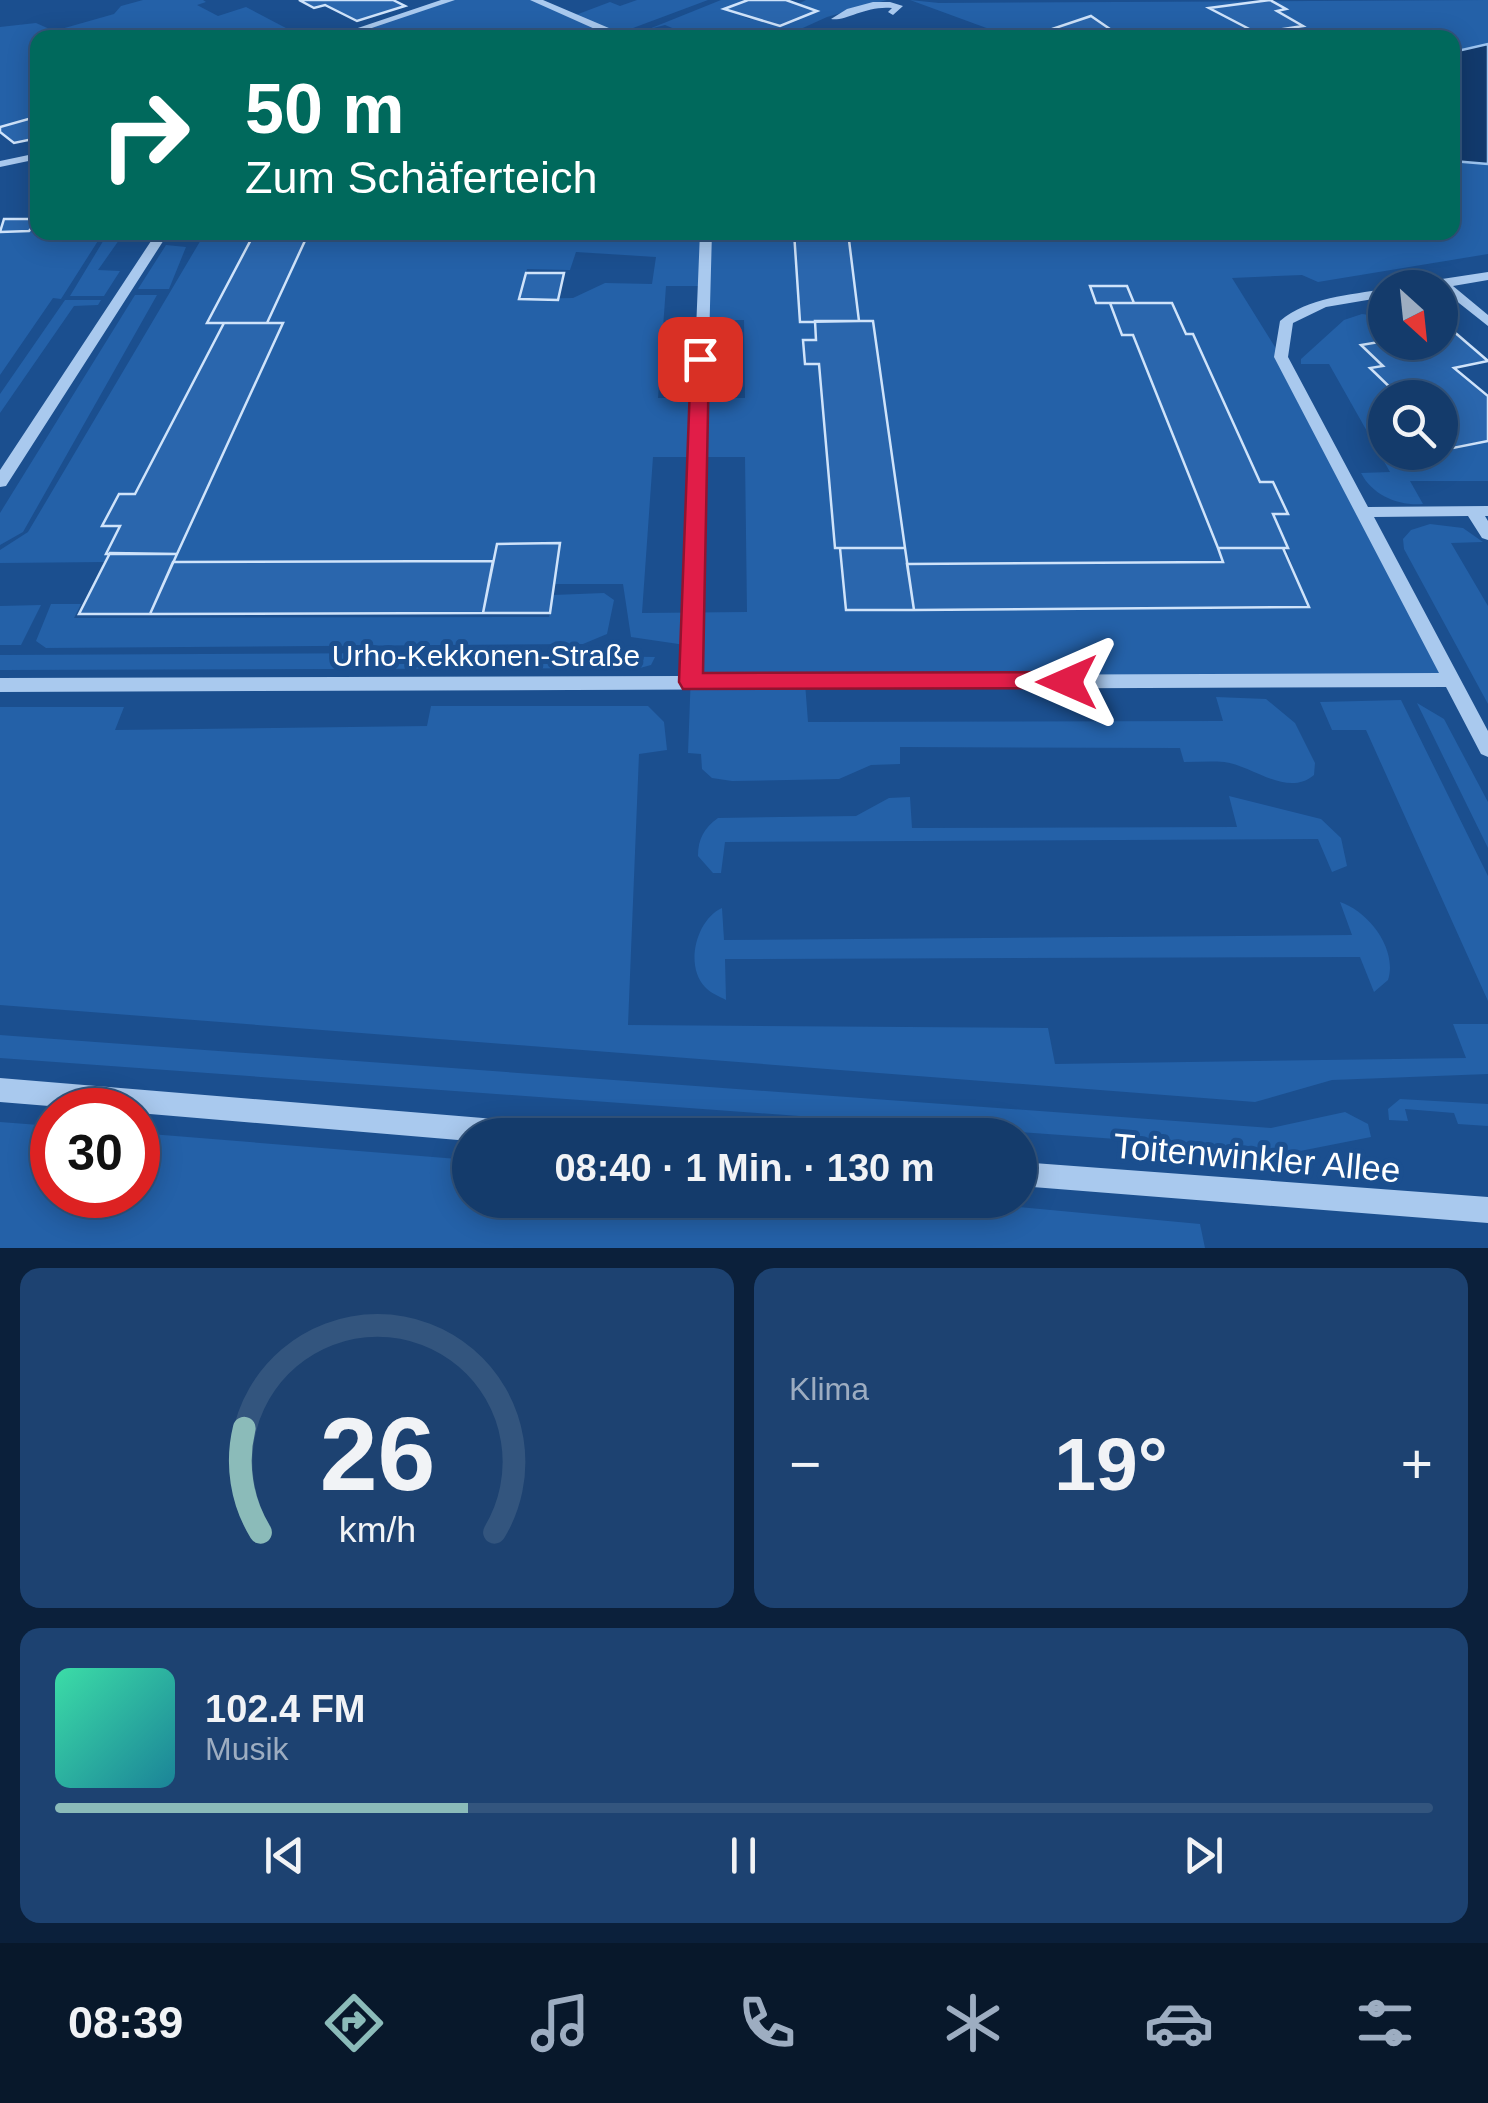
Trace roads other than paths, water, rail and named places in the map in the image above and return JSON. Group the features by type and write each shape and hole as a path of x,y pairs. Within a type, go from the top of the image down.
{"street":[{"path":"357,30 450,0"},
{"path":"536,0 605,30"},
{"path":"836,20 856,7 880,0 898,6 894,12"},
{"path":"0,164 30,158"},
{"path":"0,482 158,240"},
{"path":"691,682 706,240"},
{"path":"1458,281 1488,276"},
{"path":"1368,296 1320,304 1287,321 1281,357 1488,749"},
{"path":"1458,297 1488,322"},
{"path":"1363,512 1480,511 1488,534"},
{"name":"Urho-Kekkonen-Straße","path":"0,685 1452,680"},
{"path":"0,1090 452,1128"},
{"name":"Toitenwinkler Allee","path":"1037,1175 1488,1210"}]}
